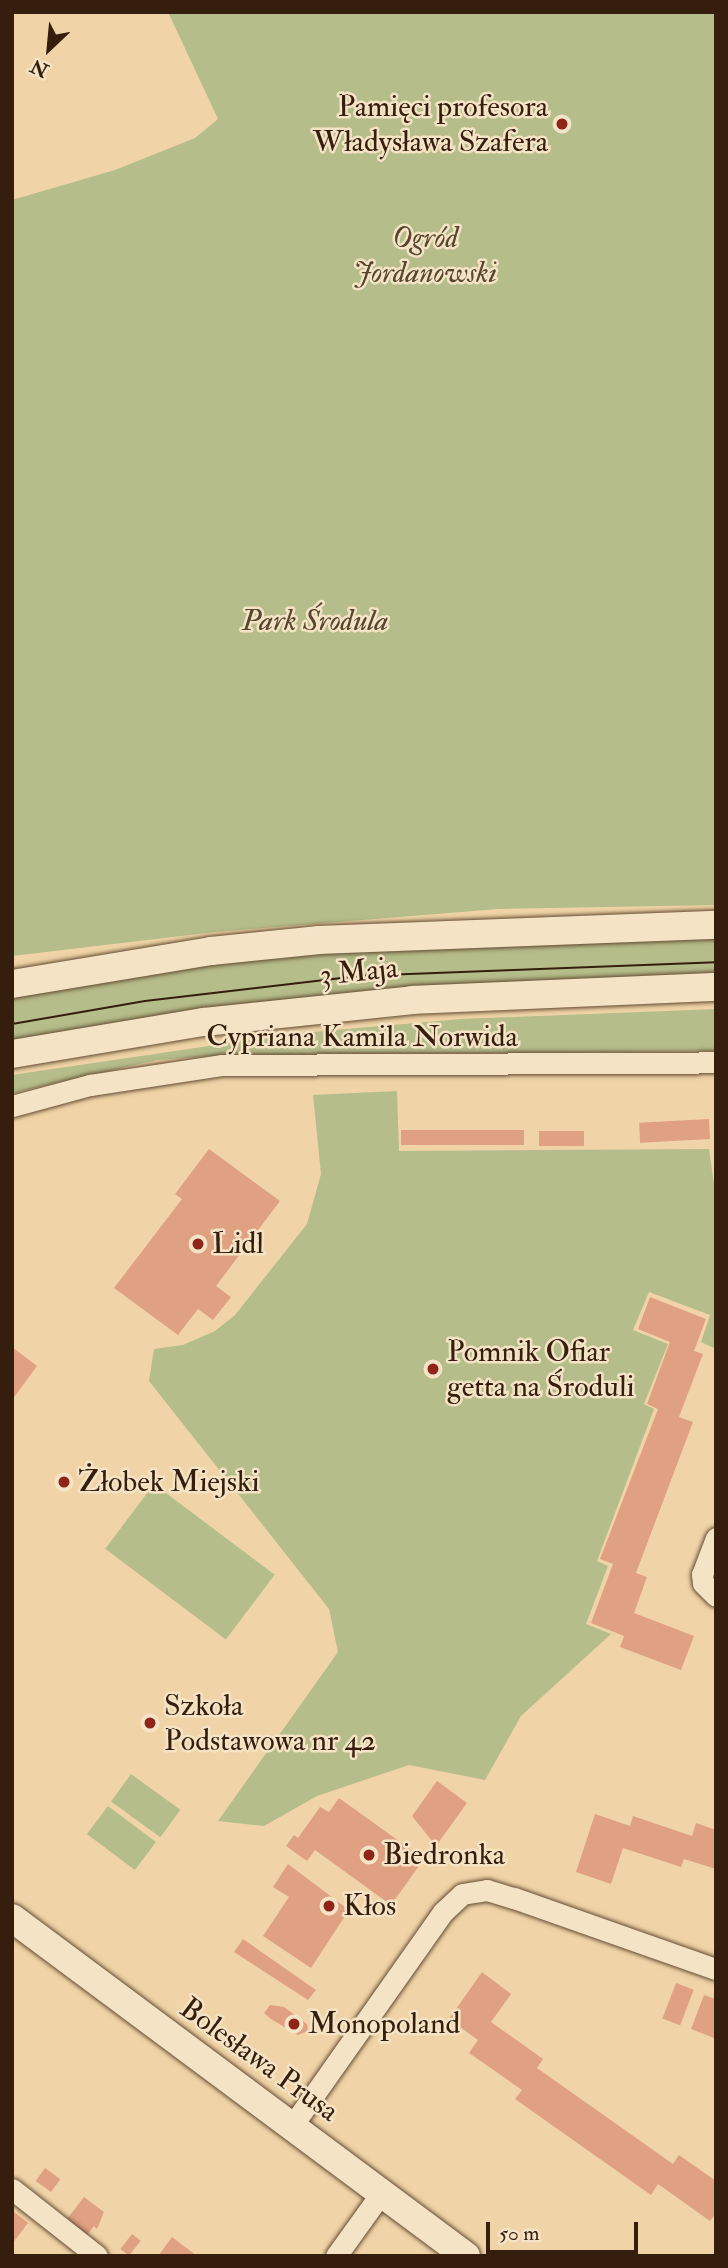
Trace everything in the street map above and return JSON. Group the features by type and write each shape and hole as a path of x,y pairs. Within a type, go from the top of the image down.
{"main road":[{"name":"3 Maja","path":"12,984 211,951 319,940 716,925"},
{"name":"3 Maja","path":"12,1055 204,1023 413,1000 716,987"},
{"name":"Bolesława Prusa","path":"12,1918 466,2256"}],"street":[{"name":"Cypriana Kamila Norwida","path":"12,1106 90,1085 222,1065 716,1062"},
{"path":"716,1538 702,1574 703,1583 716,1596"},
{"path":"292,2126 443,1912 462,1894 487,1890 716,1969"},
{"path":"12,2189 97,2256"},
{"path":"336,2256 382,2192"}],"green space":[{"name":"Park Środula","path":"168,12 716,12 716,905 498,909 215,932 12,956 12,200 115,170 195,138 218,119"},
{"path":"716,938 716,976 12,1042 12,996 132,974 322,952"},
{"path":"716,1009 716,1051 213,1056 157,1060 12,1093 12,1075 290,1034 461,1019"},
{"path":"397,1091 399,1151 709,1149 716,1199 716,1349 701,1342 710,1315 649,1292 633,1330 668,1344 644,1404 654,1409 597,1561 608,1566 586,1624 611,1634 521,1716 485,1780 409,1765 317,1796 264,1826 218,1821 338,1652 329,1609 149,1381 154,1349 183,1345 215,1331 235,1315 307,1224 321,1174 313,1095"},
{"path":"154,1484 275,1575 226,1640 105,1549"},
{"path":"131,1774 180,1810 160,1837 111,1802"},
{"path":"108,1806 156,1842 135,1870 87,1834"}],"building":[{"path":"709,1119 710,1139 640,1143 639,1123"},
{"path":"401,1130 524,1130 524,1145 401,1145"},
{"path":"539,1131 584,1131 584,1146 539,1146"},
{"name":"Lidl","path":"209,1149 280,1201 216,1286 231,1297 213,1320 198,1309 178,1335 114,1288 182,1199 175,1194"},
{"path":"650,1297 706,1319 694,1351 703,1354 679,1417 693,1422 636,1573 647,1577 634,1613 694,1636 681,1670 620,1647 624,1636 591,1623 613,1564 600,1559 658,1409 647,1404 670,1342 638,1329"},
{"path":"12,1347 37,1366 12,1400"},
{"path":"437,1781 467,1803 436,1846 412,1816"},
{"name":"Biedronka","path":"339,1798 424,1859 391,1905 315,1850 307,1861 286,1846 294,1835 298,1838 320,1807 329,1812"},
{"path":"595,1814 630,1826 633,1816 692,1836 696,1823 716,1830 716,1869 684,1859 681,1867 623,1848 611,1884 576,1872"},
{"path":"288,1864 349,1910 311,1968 263,1936 289,1897 273,1887"},
{"path":"243,1939 316,1990 308,2000 234,1952"},
{"path":"482,1972 511,1994 491,2022 543,2059 537,2068 673,2164 679,2155 716,2181 716,2213 710,2221 658,2184 651,2195 515,2099 522,2090 469,2053 478,2040 449,2019"},
{"path":"676,1983 694,1990 680,2025 662,2018"},
{"path":"704,1995 716,1999 714,2038 691,2029"},
{"path":"270,2005 284,2007 307,2024 308,2031 298,2035 271,2019 264,2013"},
{"path":"45,2168 60,2179 51,2192 36,2181"},
{"path":"84,2197 104,2212 97,2229 94,2226 87,2235 67,2219"},
{"path":"14,2212 28,2223 12,2244 12,2215"},
{"path":"132,2234 141,2241 129,2256 120,2249"},
{"path":"172,2237 197,2256 158,2256"}],"tram line":[{"path":"12,1024 145,1001 357,976 716,962"}],"place":[{"name":"Pamięci profesora Władysława Szafera","path":"562,124"},
{"name":"Lidl","path":"198,1244"},
{"name":"Pomnik Ofiar getta na Środuli","path":"433,1369"},
{"name":"Żłobek Miejski","path":"64,1482"},
{"name":"Szkoła Podstawowa nr 42","path":"150,1723"},
{"name":"Biedronka","path":"369,1855"},
{"name":"Kłos","path":"329,1906"},
{"name":"Monopoland","path":"294,2024"}],"park label":[{"name":"Ogród Jordanowski","path":"425,255"}]}
